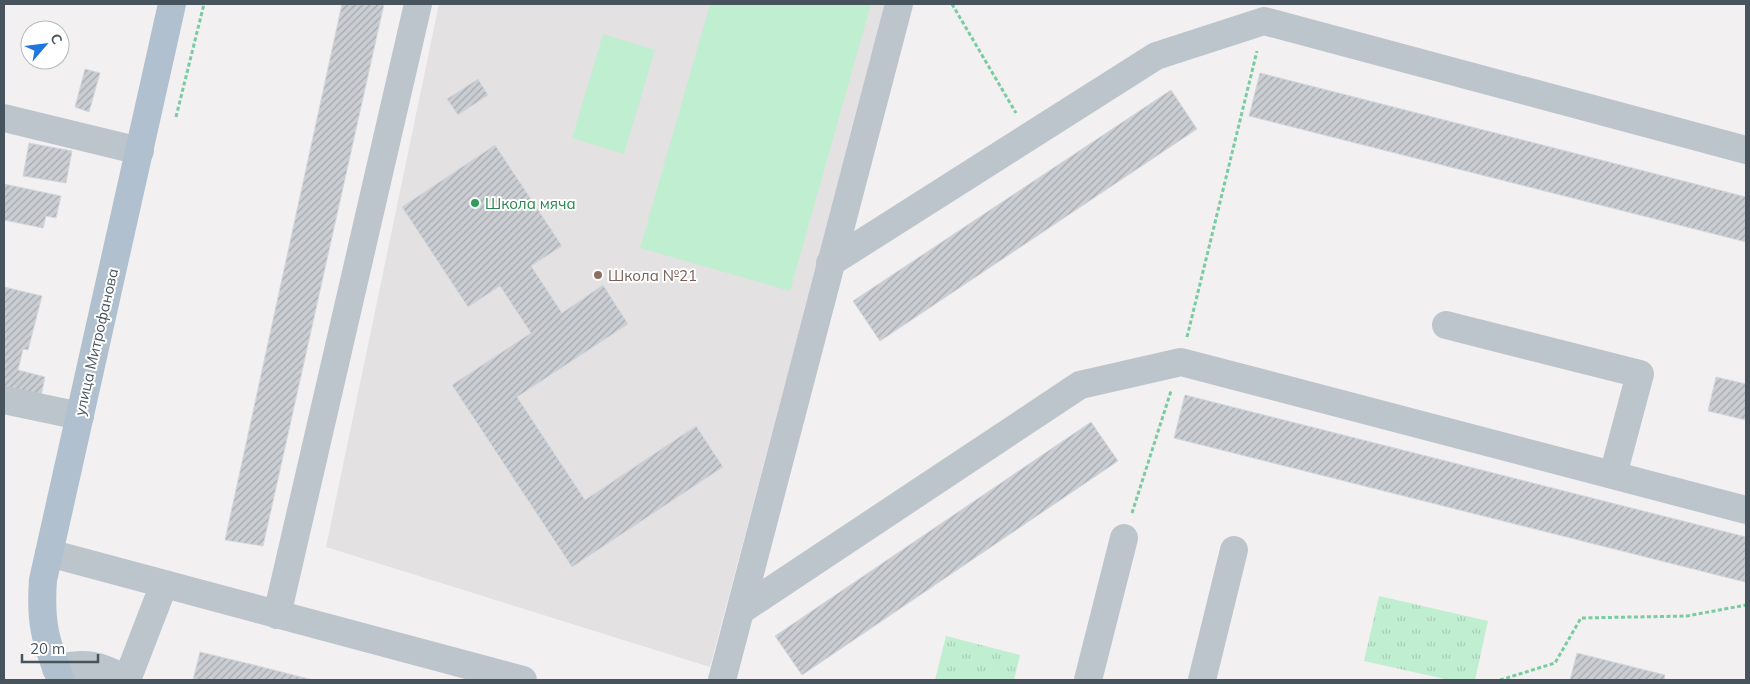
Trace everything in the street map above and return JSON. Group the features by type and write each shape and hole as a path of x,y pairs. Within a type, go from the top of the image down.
{"main road":[{"name":"улица Митрофанова","path":"58,675 45,636 41,612 43,580 172,4"}],"lane":[{"path":"277,615 418,4"},
{"path":"722,680 899,4"},
{"path":"830,264 1156,56 1264,21 1746,150"},
{"path":"4,118 140,151"},
{"path":"1446,325 1640,374 1613,475"},
{"path":"740,611 1080,385 1181,362 1746,510"},
{"path":"4,400 80,416"},
{"path":"1088,680 1124,538"},
{"path":"1202,680 1234,550"},
{"path":"49,553 523,680"},
{"path":"58,675 76,664 103,667 127,680 164,584"}],"path":[{"path":"952,4 1030,136"},
{"path":"1124,538 1181,362 1264,21"},
{"path":"1500,680 1555,663 1581,618 1687,616 1746,605"}],"shaded area":[{"name":"Школа №21","path":"439,4 886,4 710,667 326,547"}],"green space":[{"path":"710,4 871,4 790,291 640,248"},
{"path":"603,34 655,50 624,154 572,138"},
{"path":"1379,596 1488,621 1475,680 1449,680 1364,661"},
{"path":"946,636 1020,655 1014,680 935,680"}],"building":[{"path":"342,4 384,4 263,546 225,540"},
{"path":"85,69 100,73 89,112 75,107"},
{"path":"1260,73 1746,197 1746,242 1249,116"},
{"path":"478,79 488,95 458,115 447,99"},
{"path":"1171,90 1197,129 880,341 853,301"},
{"path":"29,143 72,151 66,183 23,176"},
{"path":"495,145 562,246 531,266 562,313 603,285 628,324 517,397 585,500 696,426 723,467 572,567 452,385 531,333 500,286 468,307 402,207"},
{"path":"4,184 61,196 56,218 46,216 43,228 4,220"},
{"path":"4,287 42,296 28,350 23,349 18,370 45,377 40,401 4,393"},
{"path":"1716,377 1746,384 1746,420 1708,411"},
{"path":"1185,395 1746,537 1745,582 1174,438"},
{"path":"1091,422 1118,461 802,675 775,636"},
{"path":"200,652 254,665 313,680 193,680"},
{"path":"1577,653 1665,675 1664,680 1570,680"}],"place":[{"name":"Школа мяча","path":"475,203"},
{"name":"Школа №21","path":"598,275"}]}
